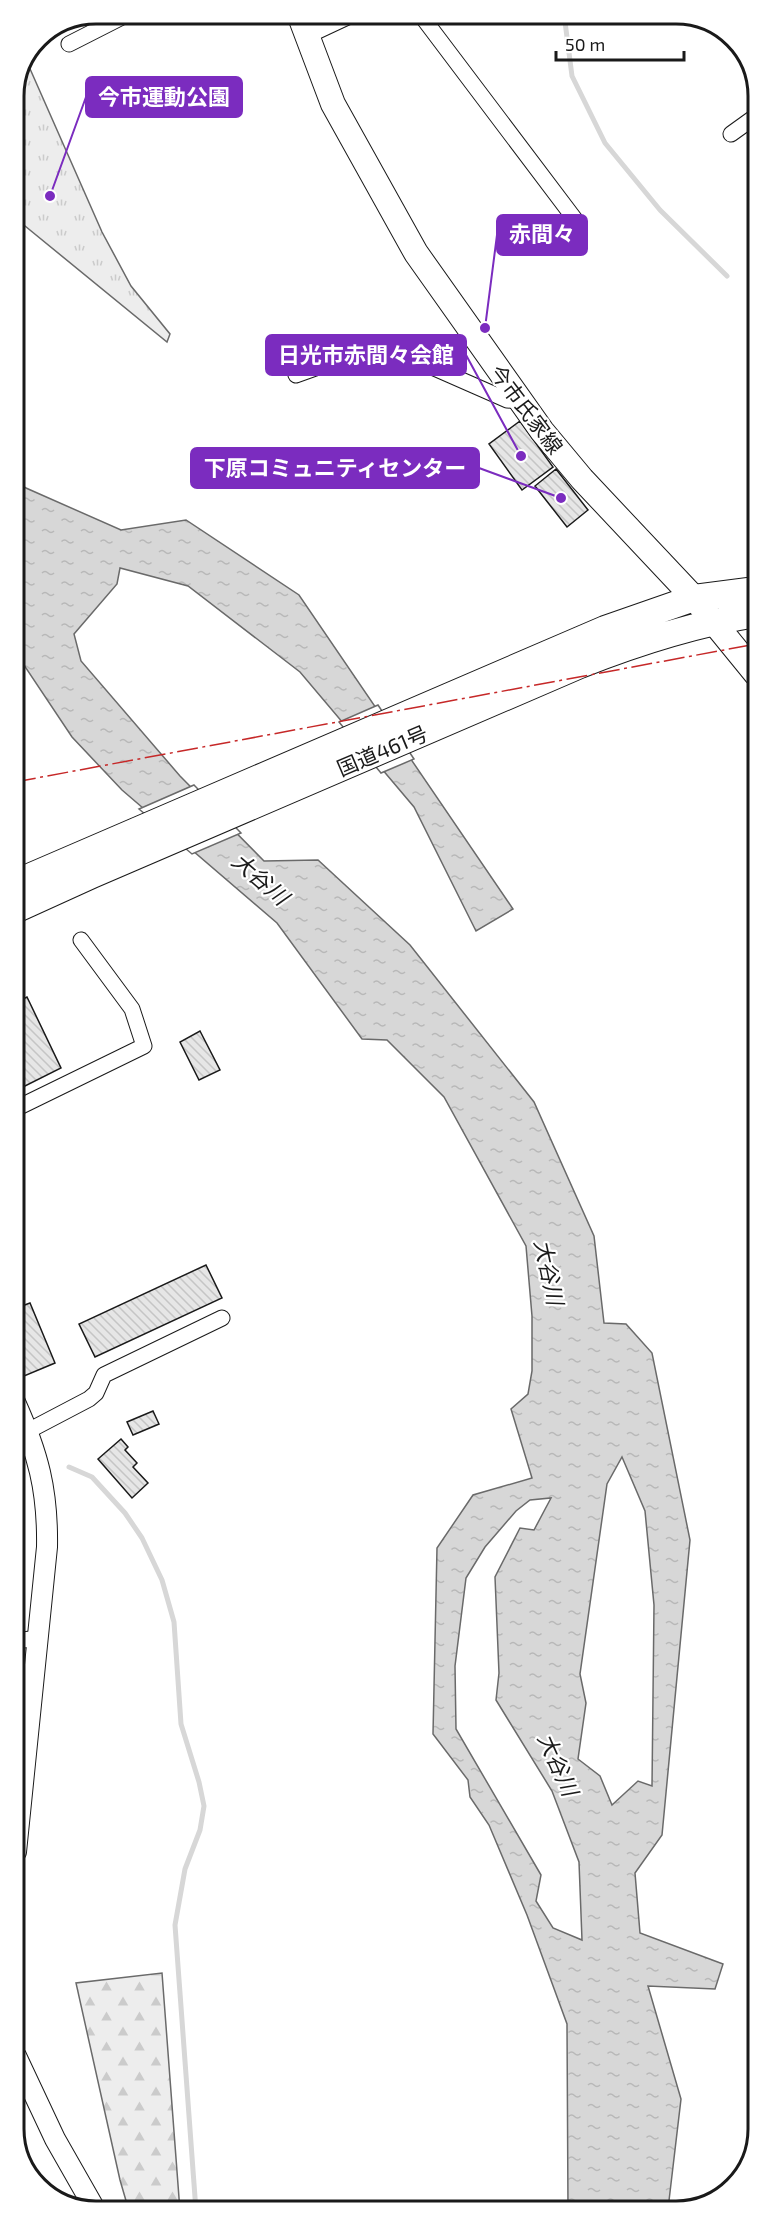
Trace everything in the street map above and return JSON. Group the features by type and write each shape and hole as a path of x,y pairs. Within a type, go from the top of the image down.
{"highway":[{"name":"国道461号","path":"24,906 572,656 643,615 694,598 748,591"},
{"name":"国道461号","path":"24,878 572,656 714,621 748,615"}],"main road":[{"name":"今市氏家線","path":"303,25 333,104 411,244 520,401 582,479 694,598 748,664"}],"street":[{"path":"69,44 108,24"},
{"path":"428,24 577,222"},
{"path":"731,134 748,122"},
{"path":"296,375 349,356 387,354 424,364 507,400 520,401"},
{"path":"24,1105 144,1046 132,1010 81,940"},
{"path":"28,1431 89,1399 96,1393 104,1375 222,1318"},
{"path":"24,1422 40,1471 47,1511 47,1547 24,1774"},
{"path":"24,1640 38,1638"},
{"path":"24,2073 55,2139 90,2201"}],"green space":[{"path":"30,69 102,232 131,286 170,334 167,342 24,225 24,92"},
{"path":"162,1973 179,2201 126,2201 76,1983"}],"water":[{"name":"大谷川","path":"24,486 121,530 186,520 299,595 513,909 476,931 414,807 300,672 188,586 120,568 117,584 74,634 81,661 180,776 264,861 318,860 410,945 534,1102 594,1236 604,1323 626,1324 652,1353 690,1540 662,1835 635,1873 640,1933 723,1964 715,1989 648,1986 681,2099 669,2201 568,2201 567,2024 527,1915 489,1825 470,1797 468,1780 433,1734 437,1548 473,1495 532,1478 511,1409 528,1394 532,1371 532,1316 526,1246 444,1097 387,1040 362,1039 277,923 122,790 72,737 24,665","holes":["622,1457 645,1511 654,1605 652,1786 638,1781 612,1805 600,1776 578,1759 586,1703 580,1674 607,1484","551,1498 534,1530 520,1528 495,1577 499,1673 496,1700 552,1791 579,1862 582,1940 553,1928 536,1901 541,1875 456,1729 455,1666 466,1578 485,1547 516,1511 530,1500"]}],"pier":[{"path":"378,705 414,759 381,773 339,722"},
{"path":"194,785 241,833 192,854 139,809"}],"building":[{"path":"520,421 553,467 522,490 489,444"},
{"path":"556,469 588,510 567,527 535,486"},
{"path":"27,997 61,1068 24,1086 24,998"},
{"path":"200,1031 220,1070 199,1080 180,1042"},
{"path":"206,1265 222,1298 95,1357 79,1324"},
{"path":"30,1303 55,1363 24,1376 24,1305"},
{"path":"153,1411 159,1424 133,1435 127,1422"},
{"path":"121,1439 128,1447 125,1450 137,1463 133,1467 148,1483 132,1498 98,1459"}],"waterway":[{"path":"565,24 572,76 605,143 660,210 727,276"},
{"path":"69,1467 92,1477 125,1513 142,1538 162,1580 174,1622 181,1724 204,1806 200,1830 185,1869 175,1925 195,2201"}],"power":[{"path":"24,780 748,645"}],"place":[{"name":"今市運動公園","path":"50,196"},
{"name":"赤間々","path":"485,328"},
{"name":"日光市赤間々会館","path":"521,456"},
{"name":"下原コミュニティセンター","path":"561,498"}]}
